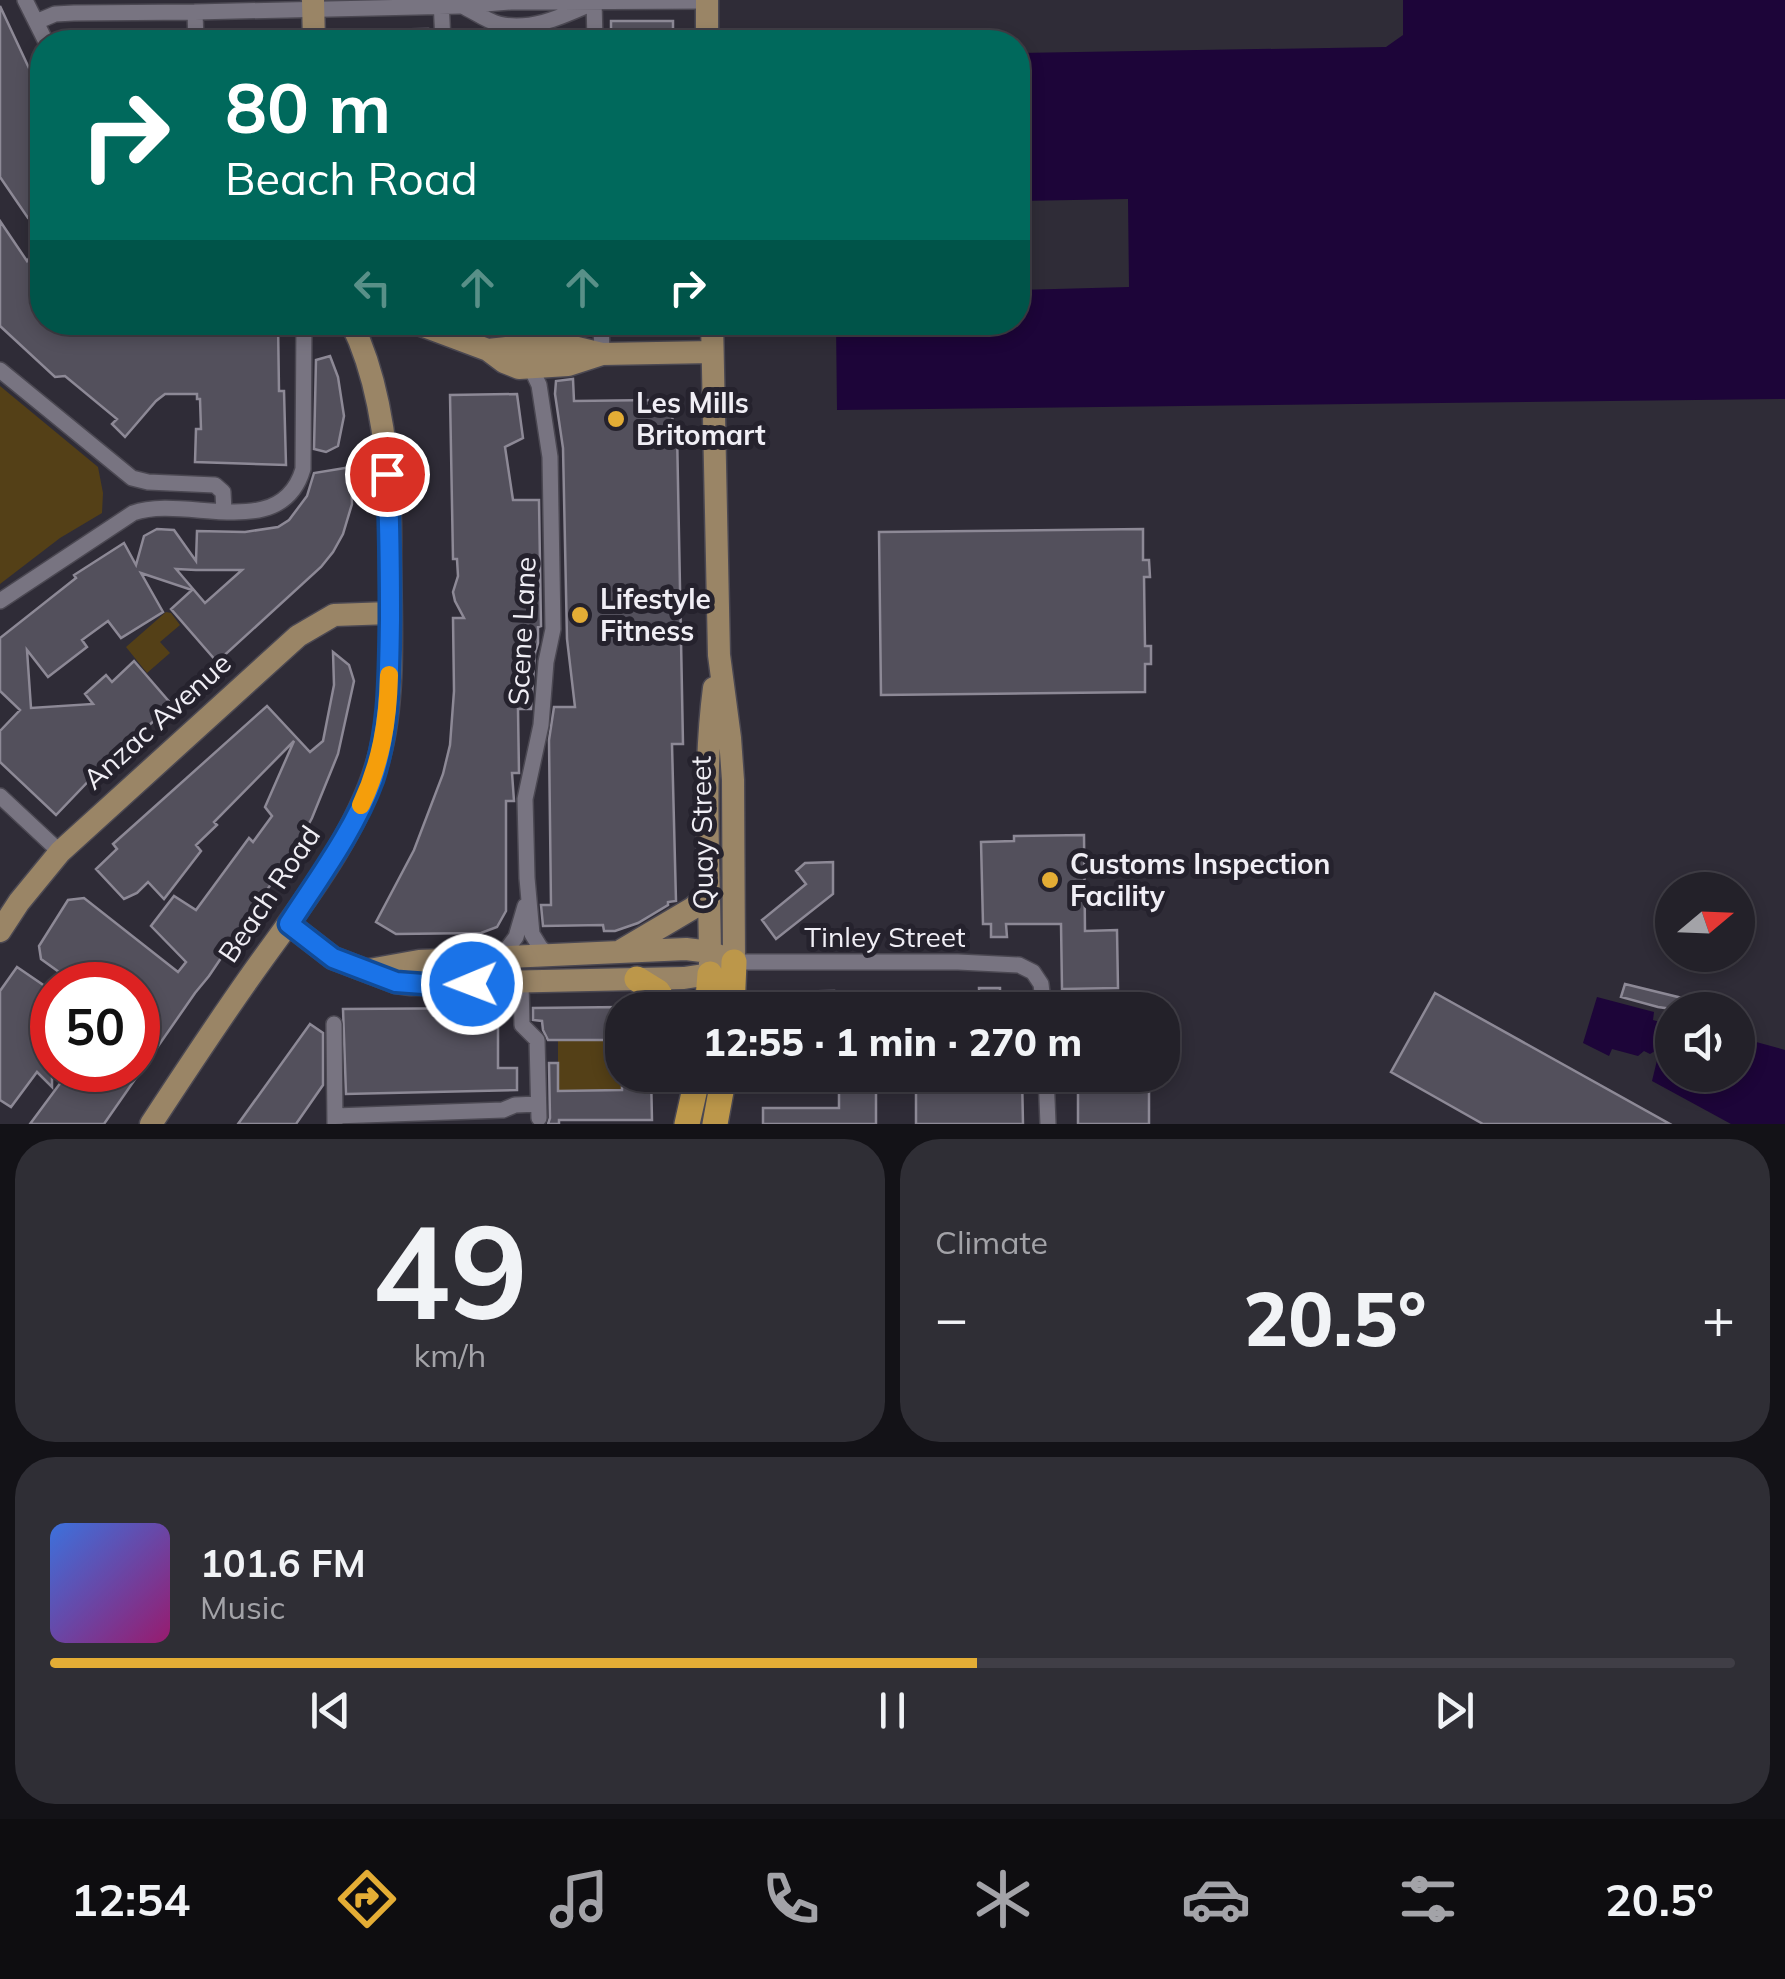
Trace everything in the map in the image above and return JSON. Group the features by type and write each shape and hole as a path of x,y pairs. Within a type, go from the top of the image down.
{"main road":[{"path":"707,0 707,30"},
{"path":"313,4 314,30"},
{"name":"Beach Road","path":"151,1124 326,868 372,782 386,725 390,510 368,364 356,335"},
{"path":"459,335 488,350 570,346 602,354 712,352"},
{"name":"Quay Street","path":"712,335 719,655 733,780 733,992"},
{"name":"Anzac Avenue","path":"0,930 60,852 298,636 334,615 390,613"},
{"name":"Quay Street","path":"709,992 710,721 719,655"},
{"path":"619,952 694,908 709,894"},
{"path":"289,924 333,958 410,984 684,978 710,963"},
{"path":"365,970 419,962 682,950 710,963 734,962"},
{"path":"638,979 658,992"},
{"path":"687,1124 694,1092"},
{"path":"719,1121 722,1092"}],"street":[{"path":"24,0 40,30"},
{"path":"36,22 64,13 195,12 313,4 460,6 511,1 707,0"},
{"path":"511,1 511,30"},
{"path":"460,6 497,24 511,25 552,20 594,1"},
{"path":"594,1 595,30"},
{"path":"441,3 442,30"},
{"path":"195,12 196,30"},
{"path":"0,601 133,513 151,508 252,512 283,500 303,469 304,335"},
{"path":"601,335 602,354"},
{"name":"Scene Lane","path":"527,346 539,386 550,456 553,637 546,662 541,725 525,799 528,898 532,934 550,956"},
{"path":"0,370 137,480 215,485 224,498 224,511"},
{"path":"0,796 60,852"},
{"name":"Scene Lane","path":"500,958 516,937 528,898"},
{"name":"Tinley Street","path":"734,962 1019,965 1033,972 1043,992"},
{"path":"334,1024 335,1120 503,1110 515,1105 539,1111 537,1040 522,1025 521,982"},
{"path":"1047,1092 1048,1124"}],"shaded area":[{"path":"1403,0 1785,0 1785,399 837,410 836,335 1030,335 1030,290 1129,287 1128,199 1030,201 1030,53 1386,47 1403,35"},
{"path":"0,386 98,467 103,493 102,513 60,538 0,584"},
{"path":"166,612 180,625 160,642 170,653 147,673 126,647"},
{"path":"1597,997 1654,1012 1655,1051 1650,1054 1644,1051 1638,1056 1612,1049 1609,1056 1583,1043"},
{"path":"558,1040 605,1040 605,1090 558,1091"},
{"path":"1755,1042 1785,1050 1785,1124 1731,1124 1672,1092 1755,1092"}],"building":[{"path":"0,6 30,70 30,220 0,177"},
{"path":"611,21 673,21 673,30 611,30"},
{"path":"0,221 27,261 30,257 30,335 278,335 286,465 195,462 196,429 201,429 197,394 165,394 125,437 112,424 117,419 65,376 55,377 0,326"},
{"path":"330,356 338,377 344,416 338,446 326,452 314,449 316,360"},
{"path":"573,379 574,401 654,400 655,408 672,407 673,431 677,431 683,744 672,744 676,901 615,931 604,931 603,925 543,926 541,905 551,905 549,740 554,707 575,707 567,639 563,448 555,394 556,381"},
{"path":"517,394 523,438 505,447 513,500 539,500 541,626 531,709 518,709 519,773 512,773 514,801 506,801 506,911 497,927 481,933 396,934 376,922 414,850 443,774 450,745 454,691 453,618 464,618 453,592 458,576 457,559 453,559 450,395"},
{"path":"351,467 352,504 343,534 321,567 217,662 171,609 192,590 141,573 163,612 121,638 108,621 82,640 87,647 48,677 27,650 31,708 93,704 85,694 106,675 112,682 134,661 172,705 103,766 56,815 0,762 0,731 20,710 0,691 0,638 76,578 74,575 124,543 136,565 144,536 157,529 174,530 196,561 197,531 245,532 278,527 289,520 307,496 314,473","holes":["176,569 242,570 205,603"]},
{"path":"1143,529 1143,560 1149,560 1150,577 1144,577 1145,646 1151,646 1151,664 1145,664 1145,692 881,695 879,532"},
{"path":"333,652 349,665 354,681 338,754 312,818 160,1043 160,962 41,959 39,946 68,900 84,898 178,972 186,962 151,926 174,896 196,910 249,838 253,842 272,816 265,807 294,741 214,822 217,825 196,845 201,851 164,899 148,882 124,899 96,869 117,849 113,844 267,706 310,752 323,741 334,685"},
{"path":"1084,835 1085,931 1117,930 1118,988 1062,989 1061,924 1006,924 1007,937 991,937 991,924 983,924 981,842 1014,841 1014,836"},
{"path":"833,862 833,894 776,939 762,920 806,884 796,871 805,863"},
{"path":"17,967 30,976 30,1081 11,1107 0,1100 0,991"},
{"path":"1625,984 1658,992 1655,1006 1621,997"},
{"path":"979,988 1000,988 1000,992 979,992"},
{"path":"1435,993 1670,1124 1483,1124 1391,1072"},
{"path":"605,1007 605,1040 548,1040 542,1021 533,1020 533,1008"},
{"path":"498,1008 498,1068 517,1068 517,1090 346,1094 343,1009"},
{"path":"310,1024 323,1033 323,1085 296,1124 238,1124"},
{"path":"549,1063 558,1063 558,1091 651,1092 652,1120 559,1120 559,1124 548,1124"},
{"path":"54,1092 126,1092 104,1124 30,1124"},
{"path":"839,1092 876,1092 876,1124 763,1124 763,1108 839,1108"},
{"path":"916,1092 1022,1092 1023,1124 916,1124"},
{"path":"1078,1092 1149,1092 1149,1124 1078,1124"}],"slow traffic":[{"path":"361,805 380,754 389,675"}],"place":[{"name":"Les Mills Britomart","path":"616,419"},
{"name":"Lifestyle Fitness","path":"580,615"},
{"name":"Customs Inspection Facility","path":"1050,880"}],"route":[{"path":"387,474 389,674 380,754 359,810 289,924 333,958 396,982 472,984"}]}
